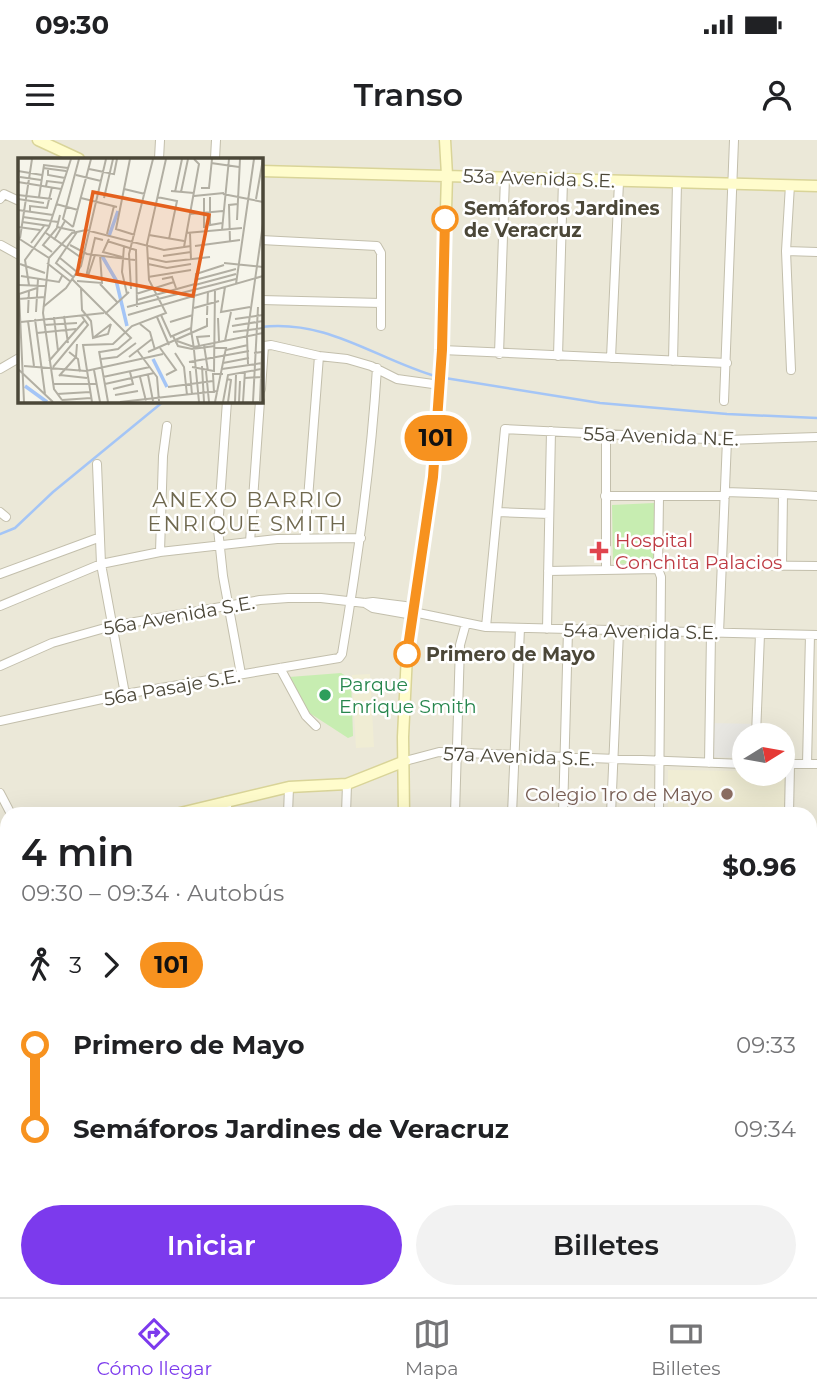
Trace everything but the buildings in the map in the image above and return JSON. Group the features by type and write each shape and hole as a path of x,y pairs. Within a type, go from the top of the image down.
{"street":[{"path":"38,140 77,158"},
{"path":"159,158 160,140"},
{"path":"215,158 216,140"},
{"path":"404,807 403,737 407,654 433,477 442,350 447,175 445,140"},
{"path":"724,401 734,140"},
{"name":"53a Avenida S.E.","path":"262,171 817,186"},
{"path":"499,354 505,177"},
{"path":"558,356 564,180"},
{"path":"611,358 620,182"},
{"path":"673,361 677,183"},
{"path":"790,185 786,251 791,370"},
{"path":"0,199 4,194 18,201"},
{"path":"262,240 377,246 381,253 381,326"},
{"path":"1,245 18,254"},
{"path":"786,251 817,252"},
{"path":"262,300 381,303"},
{"path":"262,375 264,346 271,345 346,359 377,368 397,379 440,380"},
{"path":"442,350 727,363"},
{"path":"305,538 319,356"},
{"path":"0,369 18,359"},
{"path":"351,602 373,446 377,368"},
{"path":"227,402 218,529 228,606 241,674"},
{"path":"250,542 260,402"},
{"path":"160,552 163,456 167,426"},
{"name":"55a Avenida N.E.","path":"498,512 505,429 727,440 817,437"},
{"path":"547,629 551,431"},
{"path":"606,433 606,569"},
{"path":"709,763 727,440"},
{"path":"97,464 101,564 125,694"},
{"path":"782,566 783,494"},
{"path":"605,496 817,496"},
{"path":"659,497 659,807"},
{"path":"486,627 498,512 549,513"},
{"path":"0,574 99,538"},
{"path":"0,606 101,564 160,552 305,538 361,538"},
{"path":"722,565 817,566"},
{"path":"548,571 658,569"},
{"name":"56a Avenida S.E.","path":"0,666 52,643 111,626 288,598 321,598 365,603 373,608 415,612 466,623"},
{"name":"56a Pasaje S.E.","path":"0,721 125,694 335,660 342,654 351,602"},
{"path":"455,807 460,645 466,623"},
{"name":"54a Avenida S.E.","path":"466,623 486,627 568,630 813,635"},
{"path":"512,807 520,628"},
{"path":"563,807 568,630"},
{"path":"611,807 619,631"},
{"path":"756,723 760,634"},
{"path":"807,764 813,635"},
{"path":"280,668 306,716 316,726"},
{"name":"57a Avenida S.E.","path":"203,807 289,787 347,784 430,754 458,752 732,764"},
{"path":"795,764 817,764"},
{"path":"346,807 347,784"},
{"path":"787,786 789,807"},
{"path":"288,807 289,787"},
{"path":"227,801 227,807"}],"shaded area":[{"path":"0,140 817,140 817,807 0,807"},
{"path":"370,674 374,747 356,748 352,675"},
{"path":"709,723 732,723 732,758 708,757"},
{"name":"Colegio 1ro de Mayo","path":"668,770 732,771 732,786 787,786 786,807 668,807"}],"green space":[{"path":"654,503 655,563 613,564 612,505"},
{"name":"Parque Enrique Smith","path":"341,673 351,679 353,736 348,738 308,712 289,677"}],"waterway":[{"path":"262,327 286,326 331,335 438,377"},
{"path":"445,378 600,403 727,414 817,418"},
{"path":"0,534 15,528 53,492 163,402"}],"bus line":[{"name":"101","path":"407,654 433,477 442,350 445,219"}],"place":[{"name":"Semáforos Jardines de Veracruz","path":"445,219"},
{"name":"Hospital Conchita Palacios","path":"599,551"},
{"name":"Primero de Mayo","path":"407,654"},
{"name":"Parque Enrique Smith","path":"325,695"},
{"name":"Colegio 1ro de Mayo","path":"727,794"}],"district":[{"name":"ANEXO BARRIO ENRIQUE SMITH","path":"248,512"}]}
